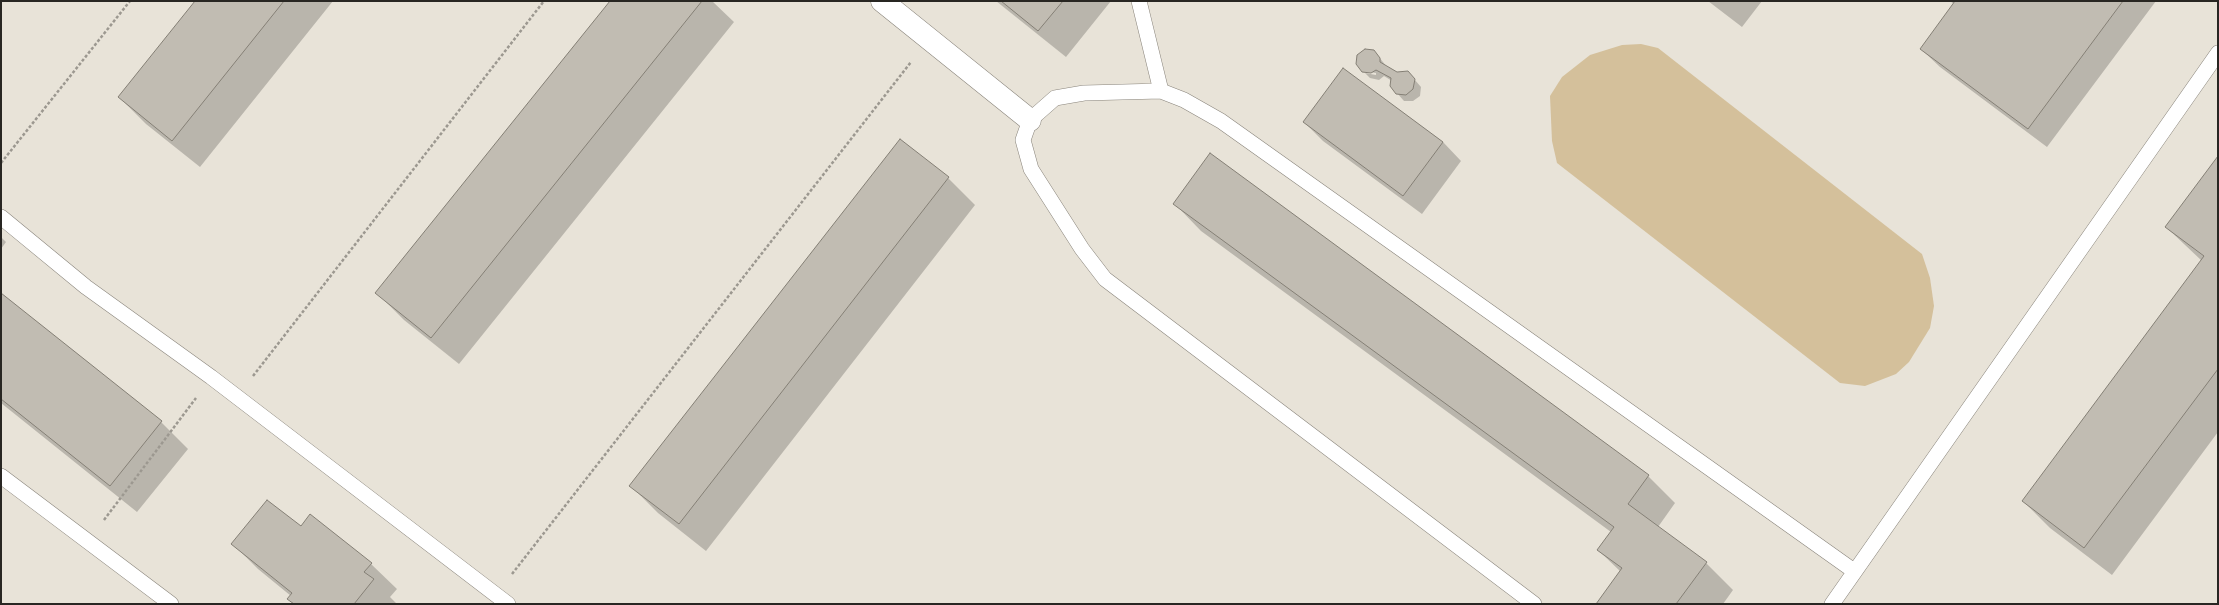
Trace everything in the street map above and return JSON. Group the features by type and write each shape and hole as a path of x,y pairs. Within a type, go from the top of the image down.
{"street":[{"path":"882,1 1030,120"}],"lane":[{"path":"1139,1 1161,91"},
{"path":"1832,604 2218,53"},
{"path":"1534,604 1105,279 1082,249 1031,169 1024,140 1030,120 1055,98 1084,93 1161,91 1184,100 1221,121 1854,572"},
{"path":"1,217 86,287 211,377 502,600"},
{"path":"1,476 171,604"}],"path":[{"path":"1,163 130,1"},
{"path":"237,397 544,1"},
{"path":"502,600 929,38"},
{"path":"88,541 211,377"}],"shaded area":[{"path":"1641,44 1658,48 1922,254 1930,278 1934,306 1930,328 1909,362 1896,374 1865,386 1840,383 1557,163 1552,141 1550,96 1562,77 1590,55 1622,45"}],"building":[{"path":"195,1 284,1 172,141 118,97"},
{"path":"610,1 702,1 431,338 375,293"},
{"path":"1001,1 1063,1 1038,31"},
{"path":"1955,1 2123,1 2028,129 1920,49"},
{"path":"1365,49 1374,50 1380,58 1380,62 1397,72 1408,71 1415,79 1413,89 1406,95 1396,94 1390,86 1391,78 1376,70 1371,73 1362,72 1356,64 1357,55"},
{"path":"1343,68 1443,142 1403,196 1303,122"},
{"path":"900,139 949,177 679,524 629,486"},
{"path":"1210,153 1649,475 1628,504 1707,562 1676,604 1596,604 1622,568 1597,550 1614,527 1173,204"},
{"path":"2218,156 2218,369 2084,548 2022,501 2204,256 2165,227"},
{"path":"1,293 162,421 110,486 1,399"},
{"path":"267,500 301,526 310,514 372,563 364,572 374,579 354,604 294,604 287,599 292,593 231,544"}]}
